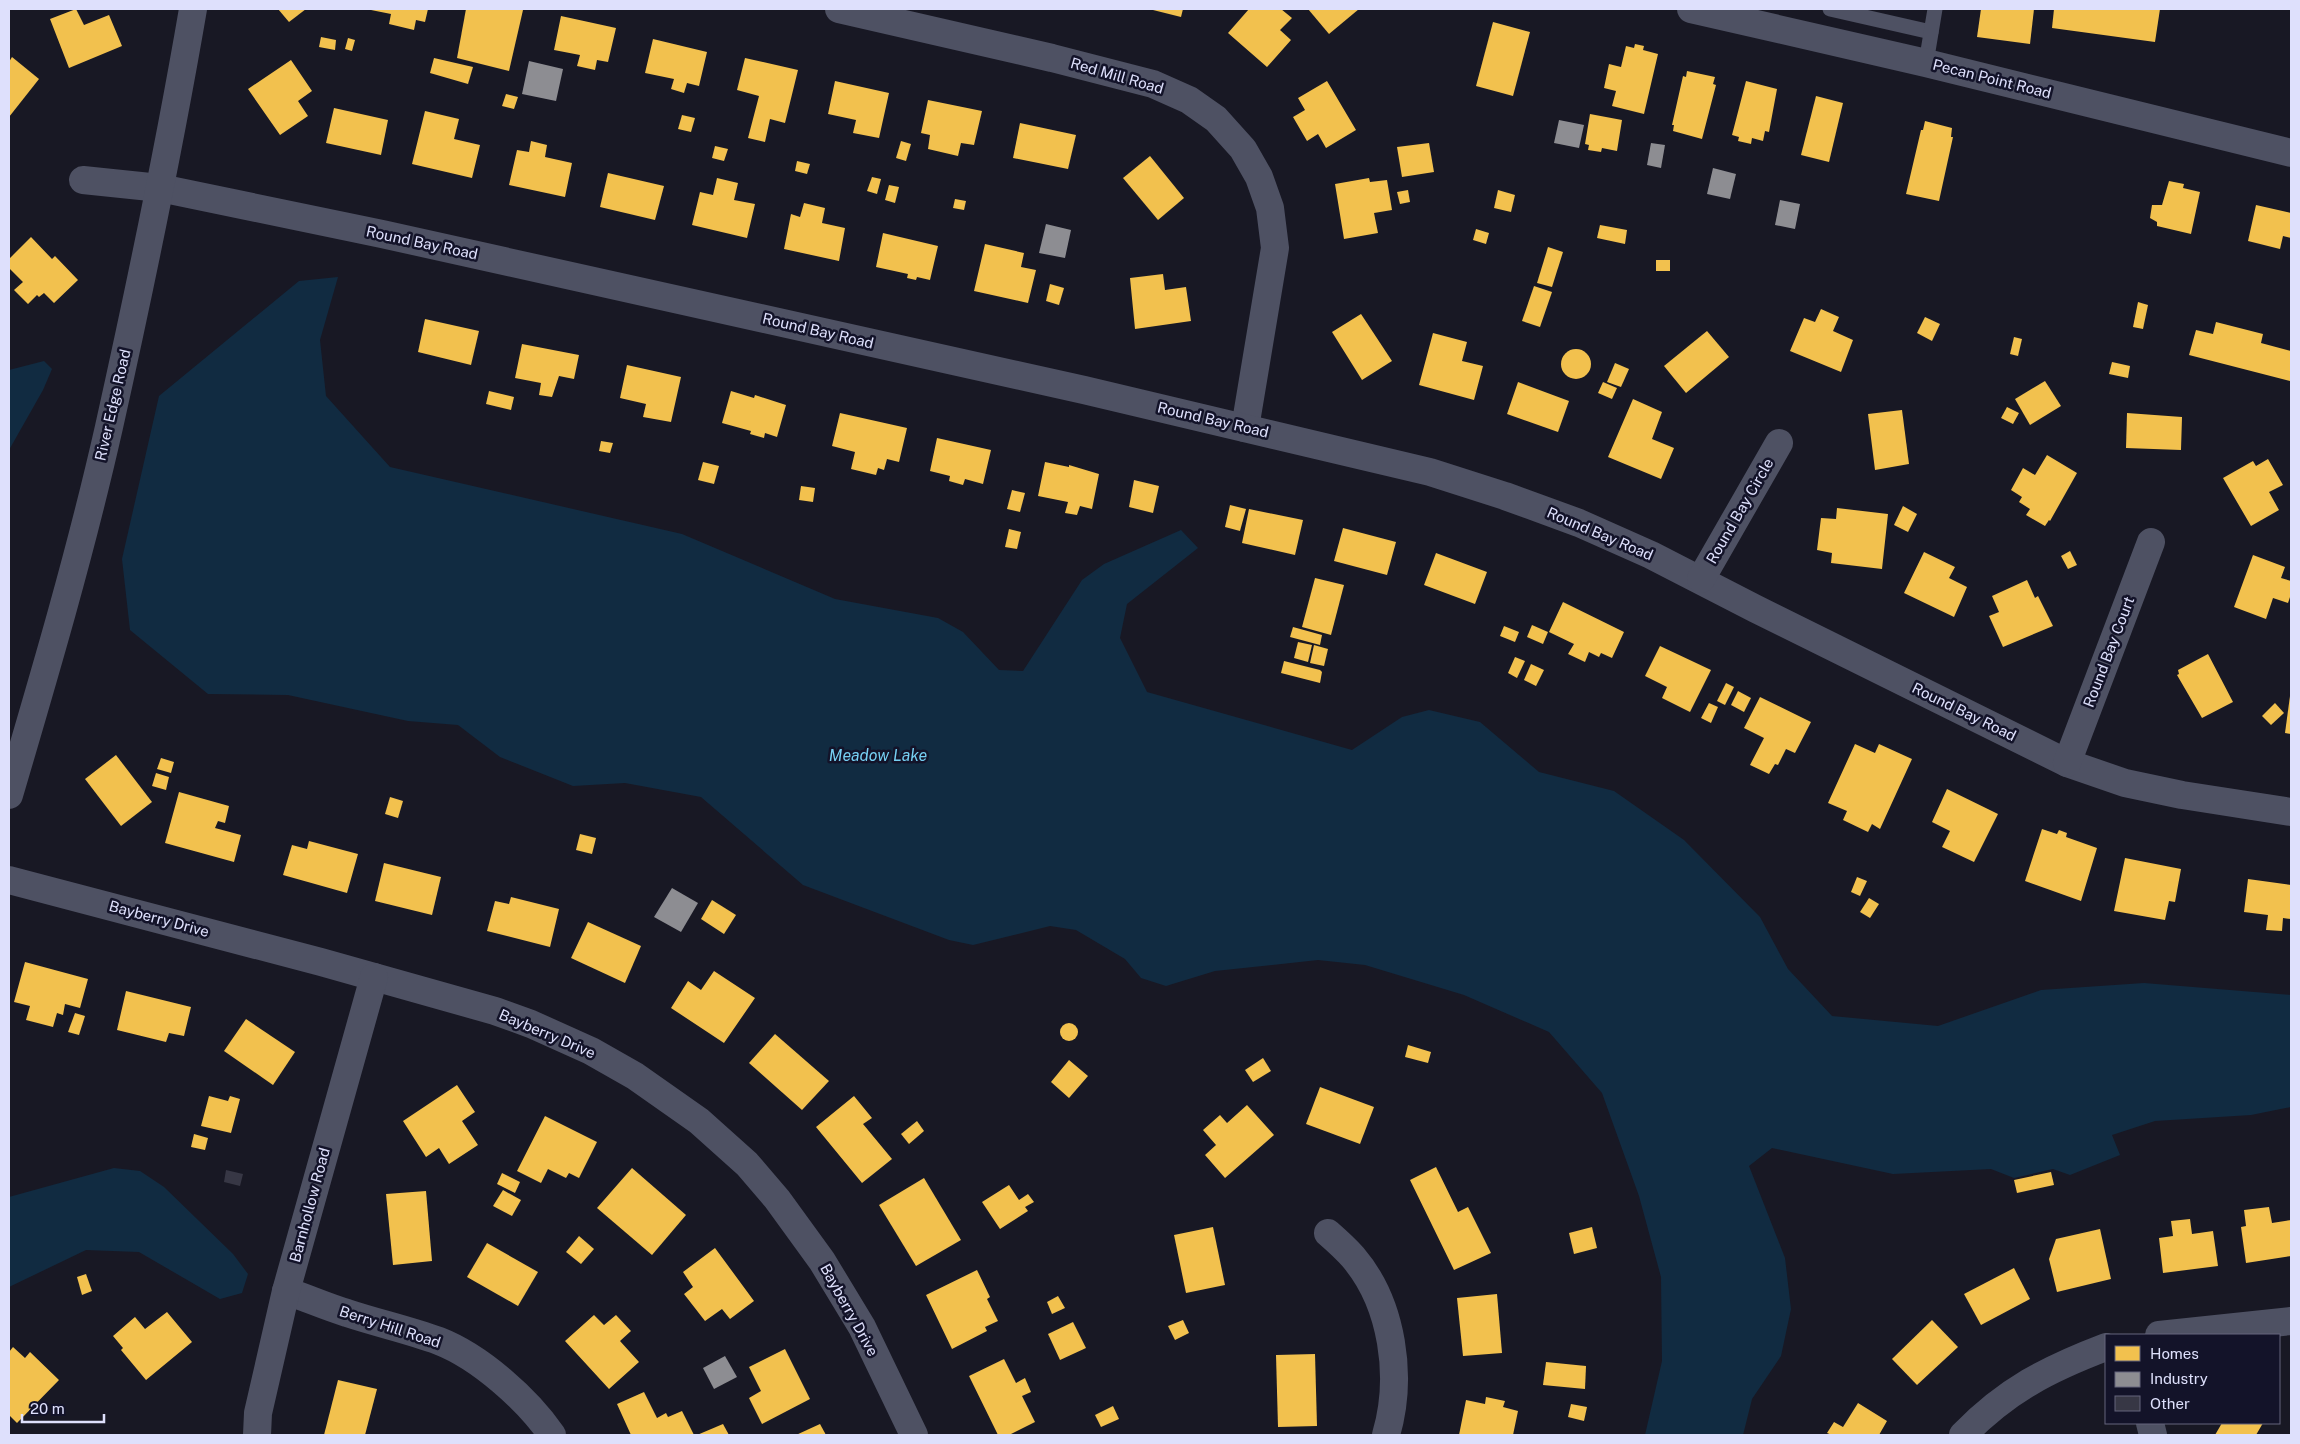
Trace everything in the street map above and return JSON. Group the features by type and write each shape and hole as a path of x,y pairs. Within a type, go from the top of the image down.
{"street":[{"name":"River Edge Road","path":"9,795 49,659 109,428 160,188 194,9"},
{"name":"Red Mill Road","path":"839,9 871,12 1153,84 1190,100 1216,119 1243,149 1259,177 1270,208 1275,248 1245,428"},
{"name":"Pecan Point Road","path":"1691,9 1926,63 2291,153"},
{"name":"Round Bay Road","path":"83,180 160,188 392,236 1245,428 1430,472 1505,496 1579,523 1651,554 1756,609 2067,763 2134,785 2182,796 2291,812"},
{"name":"Round Bay Circle","path":"1701,579 1779,443"},
{"name":"Round Bay Court","path":"2067,763 2151,542"},
{"name":"Bayberry Drive","path":"9,880 495,1011 540,1028 590,1051 635,1076 699,1121 747,1164 777,1199 822,1261 862,1328 914,1435"},
{"name":"Barnhollow Road","path":"257,1435 258,1413 286,1291 374,977"},
{"path":"1328,1232 1353,1257 1372,1286 1386,1320 1393,1356 1394,1392 1386,1435"},
{"name":"Berry Hill Road","path":"286,1291 346,1313 440,1342 485,1368 518,1395 542,1420 552,1435"},
{"path":"2169,1334 2291,1322"},
{"path":"1963,1435 1986,1411 2020,1386 2061,1364 2105,1347"}],"lane":[{"path":"1830,9 1931,32"},
{"path":"1926,63 1935,9"}],"water":[{"name":"Meadow Lake","path":"338,277 320,340 326,396 390,467 682,534 835,599 938,618 963,632 999,670 1023,671 1082,580 1104,564 1181,530 1198,548 1127,604 1120,638 1147,692 1352,750 1402,717 1429,710 1480,722 1539,772 1614,791 1684,840 1760,917 1788,969 1832,1016 1938,1026 2041,990 2144,983 2291,995 2291,1107 2251,1115 2155,1121 2112,1135 2120,1155 2070,1175 2053,1169 2014,1178 1991,1169 1893,1174 1772,1148 1749,1166 1785,1258 1791,1309 1781,1356 1752,1399 1743,1435 1645,1435 1662,1361 1661,1277 1639,1196 1602,1093 1549,1032 1464,995 1365,965 1318,960 1215,971 1166,986 1141,978 1125,959 1076,930 1050,926 973,945 949,940 803,885 701,797 625,783 573,786 500,757 458,725 408,721 288,695 208,694 130,630 122,559 159,396 299,281"},
{"path":"44,361 52,369 43,390 9,450 9,370"},
{"path":"114,1168 140,1171 164,1187 233,1254 248,1274 242,1293 220,1299 139,1252 86,1250 9,1287 9,1197"}],"building: Homes":[{"path":"76,9 84,25 109,15 122,46 69,68 50,19"},
{"path":"278,9 306,9 289,22"},
{"path":"428,9 425,22 416,20 414,30 389,24 391,14 371,10"},
{"path":"466,9 523,10 509,71 457,58"},
{"path":"1149,9 1183,9 1181,17"},
{"path":"1249,9 1281,9 1292,18 1280,30 1291,40 1267,67 1228,33"},
{"path":"1308,9 1359,9 1329,34"},
{"path":"1981,9 2034,9 2030,44 1977,37"},
{"path":"2054,9 2160,9 2155,42 2052,28"},
{"path":"561,16 616,28 608,62 597,60 595,70 577,66 580,55 554,50"},
{"path":"1493,22 1530,32 1513,96 1476,86"},
{"path":"321,37 336,40 335,50 319,47"},
{"path":"348,38 355,40 352,51 345,49"},
{"path":"653,39 707,52 699,86 687,83 684,93 671,89 674,79 645,73"},
{"path":"1635,44 1644,46 1643,50 1658,54 1644,114 1612,106 1616,91 1604,88 1609,64 1621,67 1626,46 1634,48"},
{"path":"12,57 39,79 9,117 9,62"},
{"path":"434,58 473,67 468,84 430,73"},
{"path":"745,58 798,70 785,123 770,119 765,142 748,138 759,96 737,90"},
{"path":"291,60 312,91 298,101 308,116 280,135 248,89"},
{"path":"1687,71 1715,77 1713,84 1716,85 1702,139 1673,131 1674,125 1672,125 1683,76 1686,77"},
{"path":"835,81 889,93 879,138 853,133 856,120 828,114"},
{"path":"1327,81 1356,130 1326,148 1318,134 1307,141 1293,117 1305,110 1298,98"},
{"path":"1746,81 1777,89 1769,132 1765,131 1763,141 1752,138 1751,144 1738,141 1739,137 1732,135"},
{"path":"506,94 518,97 514,109 502,106"},
{"path":"1816,96 1843,103 1829,162 1801,155"},
{"path":"928,100 982,111 974,145 961,143 958,156 928,149 930,135 921,133"},
{"path":"334,108 388,120 381,155 326,143"},
{"path":"425,111 459,119 454,139 480,145 472,178 412,164"},
{"path":"1590,114 1622,120 1617,151 1602,148 1601,152 1588,150 1589,145 1585,144"},
{"path":"682,115 695,118 691,132 678,129"},
{"path":"1925,121 1952,128 1951,137 1953,137 1939,201 1906,194 1921,130 1923,130"},
{"path":"1020,123 1076,135 1068,169 1013,158"},
{"path":"531,141 547,145 545,157 572,163 565,197 509,185 517,150 529,152"},
{"path":"901,141 911,144 906,161 896,158"},
{"path":"1429,143 1434,172 1402,177 1397,147"},
{"path":"715,146 728,149 724,161 712,158"},
{"path":"1150,156 1184,198 1158,220 1123,178"},
{"path":"797,161 810,164 807,174 795,171"},
{"path":"608,173 664,186 655,220 600,207"},
{"path":"872,177 881,179 877,194 867,191"},
{"path":"717,178 738,183 734,200 755,204 747,238 692,225 700,192 713,195"},
{"path":"1369,178 1370,182 1387,180 1392,210 1374,213 1378,233 1344,239 1335,184"},
{"path":"2169,181 2184,184 2183,188 2200,192 2191,234 2157,226 2157,222 2150,218 2152,205 2162,205"},
{"path":"889,185 899,187 895,203 885,200"},
{"path":"1408,190 1410,202 1400,204 1397,192"},
{"path":"1498,190 1515,195 1511,212 1494,208"},
{"path":"955,199 966,201 964,210 953,208"},
{"path":"804,203 825,208 822,223 845,228 839,261 784,249 791,214 800,217"},
{"path":"2256,205 2291,213 2291,238 2283,236 2280,249 2248,241"},
{"path":"1600,225 1627,230 1625,244 1597,238"},
{"path":"1476,229 1489,233 1486,244 1473,240"},
{"path":"883,233 938,246 930,280 917,277 916,280 907,278 908,274 876,267"},
{"path":"31,237 52,259 55,256 78,280 54,303 44,293 39,297 37,295 28,304 14,290 23,282 9,268 9,259"},
{"path":"985,244 1024,253 1021,267 1036,270 1028,303 974,291"},
{"path":"1548,247 1563,252 1552,287 1537,283"},
{"path":"1656,260 1670,260 1670,271 1656,271"},
{"path":"1163,274 1165,290 1186,287 1191,321 1135,329 1130,278"},
{"path":"1050,284 1064,288 1059,305 1046,301"},
{"path":"1534,286 1552,292 1540,327 1522,321"},
{"path":"2138,302 2148,305 2143,329 2133,327"},
{"path":"1821,309 1839,317 1833,331 1853,340 1841,372 1790,351 1804,318 1815,322"},
{"path":"1361,314 1392,361 1362,380 1332,332"},
{"path":"1925,317 1940,324 1932,341 1917,333"},
{"path":"425,319 479,331 471,365 418,352"},
{"path":"2216,322 2263,334 2261,343 2291,351 2290,381 2189,355 2196,330 2213,334"},
{"path":"1707,331 1729,357 1686,393 1664,366"},
{"path":"1433,333 1467,342 1462,361 1483,366 1474,400 1419,385"},
{"path":"2014,337 2022,339 2018,356 2010,354"},
{"path":"522,344 579,355 574,379 559,376 552,397 539,395 541,383 515,378"},
{"path":"1576,349 1587,353 1591,364 1587,375 1576,379 1565,375 1561,364 1565,353"},
{"path":"2112,362 2130,366 2128,378 2109,374"},
{"path":"1615,363 1629,369 1621,387 1607,382"},
{"path":"627,365 681,377 671,422 643,417 646,404 620,398"},
{"path":"2045,381 2061,406 2030,425 2015,399"},
{"path":"1518,382 1569,401 1558,432 1507,414"},
{"path":"1603,382 1617,388 1612,399 1598,393"},
{"path":"489,391 514,397 511,410 486,404"},
{"path":"731,391 754,398 755,395 786,405 777,437 765,433 764,438 750,434 751,431 722,423"},
{"path":"1633,399 1662,412 1652,439 1674,448 1661,479 1608,457"},
{"path":"2007,407 2019,413 2013,424 2001,418"},
{"path":"1902,410 1909,464 1875,470 1868,414"},
{"path":"840,413 907,428 899,462 887,459 884,470 878,468 876,475 851,469 855,452 832,446"},
{"path":"2127,413 2182,417 2181,450 2126,448"},
{"path":"937,438 991,450 983,484 965,479 963,485 949,481 950,476 930,471"},
{"path":"601,441 613,443 610,453 599,451"},
{"path":"2047,455 2077,473 2050,521 2045,526 2026,515 2030,509 2019,502 2022,497 2011,490 2023,468 2035,475"},
{"path":"2268,459 2283,485 2269,492 2279,510 2251,526 2223,478 2253,461 2256,466"},
{"path":"703,462 719,466 714,484 698,480"},
{"path":"1045,462 1069,467 1069,465 1099,474 1092,509 1080,506 1077,515 1065,513 1068,502 1038,496"},
{"path":"1134,480 1159,486 1153,513 1129,507"},
{"path":"801,486 815,488 813,502 799,500"},
{"path":"1012,490 1025,493 1020,512 1007,509"},
{"path":"1230,505 1246,509 1240,531 1225,527"},
{"path":"1903,506 1917,514 1908,532 1894,525"},
{"path":"1837,508 1888,514 1882,569 1831,563 1832,553 1817,550 1821,518 1836,519"},
{"path":"1249,509 1303,520 1295,555 1242,543"},
{"path":"1343,528 1396,542 1387,575 1334,561"},
{"path":"1009,529 1021,532 1017,549 1005,547"},
{"path":"2070,551 2077,565 2068,569 2061,556"},
{"path":"1924,552 1955,567 1949,578 1967,587 1954,617 1904,593"},
{"path":"1436,553 1487,572 1475,604 1424,585"},
{"path":"2253,555 2285,567 2281,578 2291,581 2291,594 2288,603 2273,598 2266,619 2234,607"},
{"path":"1315,578 1344,585 1331,635 1302,627"},
{"path":"2027,580 2035,598 2038,596 2053,626 2003,647 1989,616 1999,612 1992,596"},
{"path":"1563,602 1624,632 1612,658 1601,653 1599,657 1589,652 1585,662 1568,654 1574,644 1549,632"},
{"path":"1532,625 1548,632 1543,644 1527,637"},
{"path":"1504,626 1519,632 1515,642 1500,636"},
{"path":"1293,627 1322,635 1320,645 1290,637"},
{"path":"1298,642 1312,645 1308,662 1294,658"},
{"path":"1314,645 1328,649 1324,666 1310,663"},
{"path":"1660,646 1711,670 1690,712 1662,698 1667,687 1645,676"},
{"path":"2208,654 2233,702 2202,718 2177,675 2179,674 2178,670"},
{"path":"1515,657 1525,661 1517,678 1508,673"},
{"path":"1284,661 1320,670 1322,672 1320,683 1281,673"},
{"path":"1531,664 1544,670 1536,686 1524,680"},
{"path":"1726,683 1734,687 1725,705 1717,701"},
{"path":"1738,691 1751,698 1744,712 1731,705"},
{"path":"2291,696 2291,734 2285,733"},
{"path":"1760,697 1811,722 1795,753 1786,749 1778,765 1775,764 1769,774 1750,765 1764,738 1744,728"},
{"path":"1709,703 1718,707 1711,723 1701,718"},
{"path":"2275,703 2284,713 2271,725 2262,716"},
{"path":"1855,744 1875,753 1879,744 1912,759 1880,829 1872,824 1868,832 1843,820 1847,811 1828,803"},
{"path":"116,755 152,802 121,826 85,779"},
{"path":"161,758 174,762 171,773 157,769"},
{"path":"156,773 169,777 166,790 152,786"},
{"path":"1947,789 1998,814 1974,862 1942,847 1950,831 1932,822"},
{"path":"179,792 229,806 225,823 218,821 215,828 241,835 234,862 165,843"},
{"path":"390,797 403,801 398,818 385,814"},
{"path":"2042,829 2057,834 2059,830 2067,833 2066,837 2097,848 2081,901 2025,881"},
{"path":"580,834 596,838 592,854 576,850"},
{"path":"309,841 358,854 347,893 283,875 292,845 307,849"},
{"path":"2125,858 2181,869 2175,902 2169,901 2165,920 2114,911"},
{"path":"384,863 441,877 432,915 375,901"},
{"path":"1857,877 1867,881 1860,896 1851,892"},
{"path":"2248,879 2291,885 2291,919 2283,918 2282,931 2266,930 2268,915 2244,912"},
{"path":"511,897 559,909 550,947 487,931 495,901 509,904"},
{"path":"1869,898 1879,904 1870,918 1860,912"},
{"path":"712,900 736,915 724,934 701,919"},
{"path":"588,922 641,946 625,983 571,958"},
{"path":"25,962 88,979 80,1008 65,1004 63,1015 57,1013 53,1027 26,1020 30,1006 14,1002"},
{"path":"714,971 755,998 724,1043 671,1008 688,981 701,990"},
{"path":"126,991 191,1007 184,1036 169,1033 166,1042 117,1030"},
{"path":"75,1013 85,1016 79,1035 68,1032"},
{"path":"246,1019 295,1052 273,1085 224,1051"},
{"path":"1065,1023 1073,1023 1078,1028 1076,1039 1065,1041 1060,1036 1060,1028"},
{"path":"775,1034 829,1081 802,1110 749,1063"},
{"path":"1408,1045 1431,1052 1428,1063 1405,1057"},
{"path":"1263,1058 1271,1071 1253,1082 1245,1070"},
{"path":"1069,1060 1088,1076 1069,1098 1051,1082"},
{"path":"457,1085 475,1112 462,1121 478,1145 449,1164 439,1148 426,1157 403,1121"},
{"path":"1320,1087 1374,1107 1360,1144 1306,1124"},
{"path":"209,1096 228,1101 230,1096 240,1099 231,1133 201,1126"},
{"path":"854,1096 872,1118 863,1124 892,1159 862,1183 816,1127"},
{"path":"1247,1105 1274,1135 1225,1178 1205,1155 1216,1145 1203,1130 1220,1115 1227,1123"},
{"path":"545,1116 597,1142 579,1178 569,1173 566,1178 548,1169 541,1183 517,1171"},
{"path":"917,1121 924,1131 909,1144 901,1134"},
{"path":"194,1134 208,1138 205,1150 191,1147"},
{"path":"1436,1167 1458,1212 1468,1207 1491,1253 1454,1270 1410,1180"},
{"path":"632,1168 686,1215 652,1255 597,1208"},
{"path":"2051,1172 2054,1185 2017,1193 2014,1180"},
{"path":"502,1173 520,1182 515,1193 497,1184"},
{"path":"924,1178 961,1240 916,1266 879,1205"},
{"path":"1009,1185 1019,1200 1028,1194 1034,1202 1025,1207 1028,1211 1000,1229 982,1202"},
{"path":"503,1190 521,1200 512,1216 493,1206"},
{"path":"426,1191 432,1261 393,1265 386,1194"},
{"path":"2269,1207 2272,1223 2291,1220 2291,1256 2246,1263 2241,1227 2246,1226 2244,1210"},
{"path":"2190,1219 2192,1234 2213,1231 2218,1266 2163,1273 2159,1238 2173,1236 2171,1221"},
{"path":"1213,1227 1225,1285 1186,1293 1174,1235"},
{"path":"1592,1227 1597,1248 1574,1254 1569,1233"},
{"path":"2100,1229 2111,1279 2057,1292 2049,1259 2056,1239"},
{"path":"579,1236 594,1249 581,1264 566,1252"},
{"path":"487,1243 538,1272 518,1306 467,1277"},
{"path":"715,1248 754,1301 730,1319 722,1309 705,1321 684,1294 693,1287 683,1272"},
{"path":"2014,1268 2030,1299 1981,1325 1964,1294"},
{"path":"977,1270 990,1297 987,1299 998,1321 985,1327 987,1331 952,1349 926,1295"},
{"path":"86,1274 92,1291 82,1295 77,1277"},
{"path":"1497,1294 1502,1353 1463,1356 1457,1298"},
{"path":"1058,1296 1065,1308 1052,1314 1047,1302"},
{"path":"167,1312 192,1342 146,1380 121,1350 123,1348 113,1336 135,1317 145,1329"},
{"path":"594,1315 604,1325 616,1315 631,1331 620,1341 639,1362 609,1389 565,1341"},
{"path":"1183,1320 1189,1333 1175,1340 1168,1326"},
{"path":"1932,1320 1958,1347 1917,1385 1892,1359"},
{"path":"1073,1322 1086,1348 1060,1360 1048,1334"},
{"path":"13,1347 25,1358 30,1352 59,1380 17,1423 9,1415 9,1352"},
{"path":"785,1349 810,1399 762,1424 749,1398 761,1391 749,1367"},
{"path":"1315,1354 1317,1426 1278,1427 1276,1355"},
{"path":"1004,1359 1016,1383 1025,1378 1031,1392 1022,1396 1035,1422 1009,1435 998,1435 969,1376"},
{"path":"1546,1362 1586,1366 1585,1389 1543,1385"},
{"path":"338,1380 377,1389 365,1435 324,1435"},
{"path":"644,1392 657,1418 666,1413 668,1417 682,1411 694,1435 631,1435 617,1404"},
{"path":"1486,1397 1505,1401 1503,1407 1518,1411 1513,1435 1459,1435 1466,1400 1485,1404"},
{"path":"1858,1403 1887,1421 1879,1435 1832,1435 1827,1433 1834,1422 1843,1427"},
{"path":"1571,1404 1587,1407 1584,1421 1568,1417"},
{"path":"1113,1406 1119,1419 1101,1427 1095,1415"},
{"path":"723,1424 729,1435 697,1435"},
{"path":"820,1424 826,1435 796,1435"},
{"path":"2221,1424 2262,1424 2256,1435 2215,1435"}],"building: Industry":[{"path":"529,61 563,69 556,101 522,94"},
{"path":"1559,120 1584,125 1579,148 1554,143"},
{"path":"1651,143 1665,145 1661,168 1647,165"},
{"path":"1713,168 1736,174 1730,199 1707,194"},
{"path":"1780,200 1800,204 1795,229 1775,225"},
{"path":"1046,224 1071,230 1065,258 1039,253"},
{"path":"672,888 698,903 681,932 654,917"},
{"path":"725,1356 737,1377 714,1389 703,1368"}],"building: Other":[{"path":"226,1170 243,1174 240,1186 224,1182"}]}
